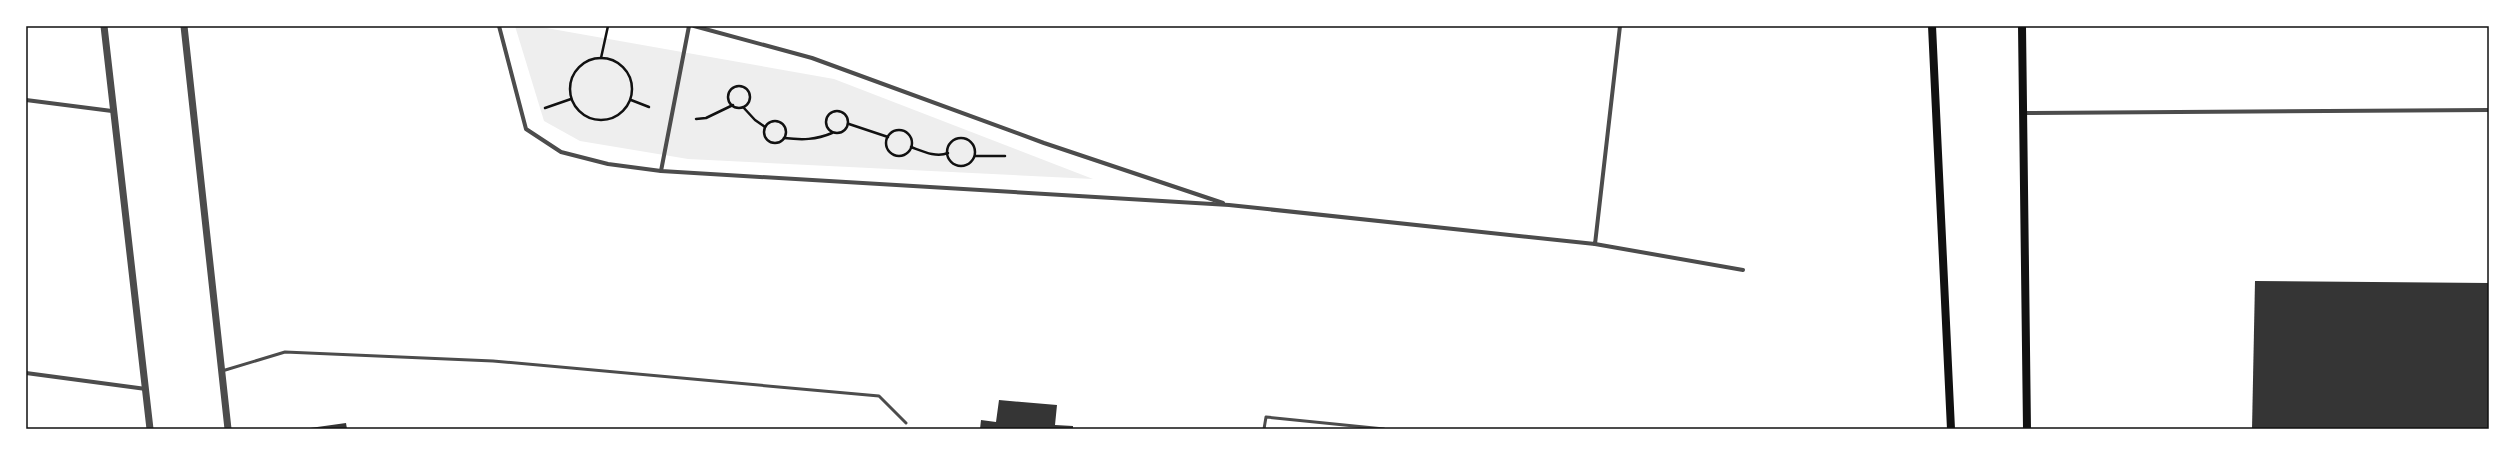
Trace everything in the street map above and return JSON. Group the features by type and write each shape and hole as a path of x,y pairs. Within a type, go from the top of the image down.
{"main road":[{"path":"1932,26 1951,429"},
{"path":"2022,26 2027,429"}],"street":[{"path":"104,26 112,111 150,429"},
{"path":"184,26 228,429"},
{"path":"499,26 526,129 560,152 608,164 661,171 1229,205 1596,244 1743,270"},
{"path":"661,171 690,26"},
{"path":"694,26 812,58 1044,143 1229,205"},
{"path":"1596,244 1620,26"},
{"path":"26,100 112,111"},
{"path":"2022,113 2489,110"},
{"path":"26,373 146,389"}],"lane":[{"path":"222,371 285,352 493,361 879,396 906,423"},
{"path":"1264,429 1266,417 1384,429"}],"path":[{"path":"601,58 608,26"},
{"path":"601,58 612,60 625,67 633,86 632,96 628,107 620,114 600,121 580,114 574,105 570,85 579,67 587,61 601,58"},
{"path":"733,105 729,99 729,92 740,86 746,89 749,95 748,102 743,107"},
{"path":"671,116 688,120 706,118 733,105 743,107 755,120 765,127"},
{"path":"832,132 826,123 831,113 838,111 846,114 849,124"},
{"path":"770,121 780,122 786,127 784,138 779,143 768,141 764,134 765,127 770,121"},
{"path":"784,138 801,140 819,139 832,132 842,132 849,124"},
{"path":"849,124 888,137"},
{"path":"894,131 906,132 911,138 911,147 906,153 897,156 887,149 888,137 894,131"},
{"path":"963,139 971,143 975,151 970,163 962,166 954,164 948,153 951,144 963,139"},
{"path":"911,147 928,153 943,155 948,153"}],"shaded area":[{"path":"515,26 535,26 834,79 1093,179 688,159 580,141 544,121"}],"building":[{"path":"2255,281 2489,283 2489,429 2252,429"},
{"path":"999,400 1057,405 1055,425 1073,426 1073,429 980,429 981,420 996,422"},
{"path":"346,423 347,429 310,428"}]}
